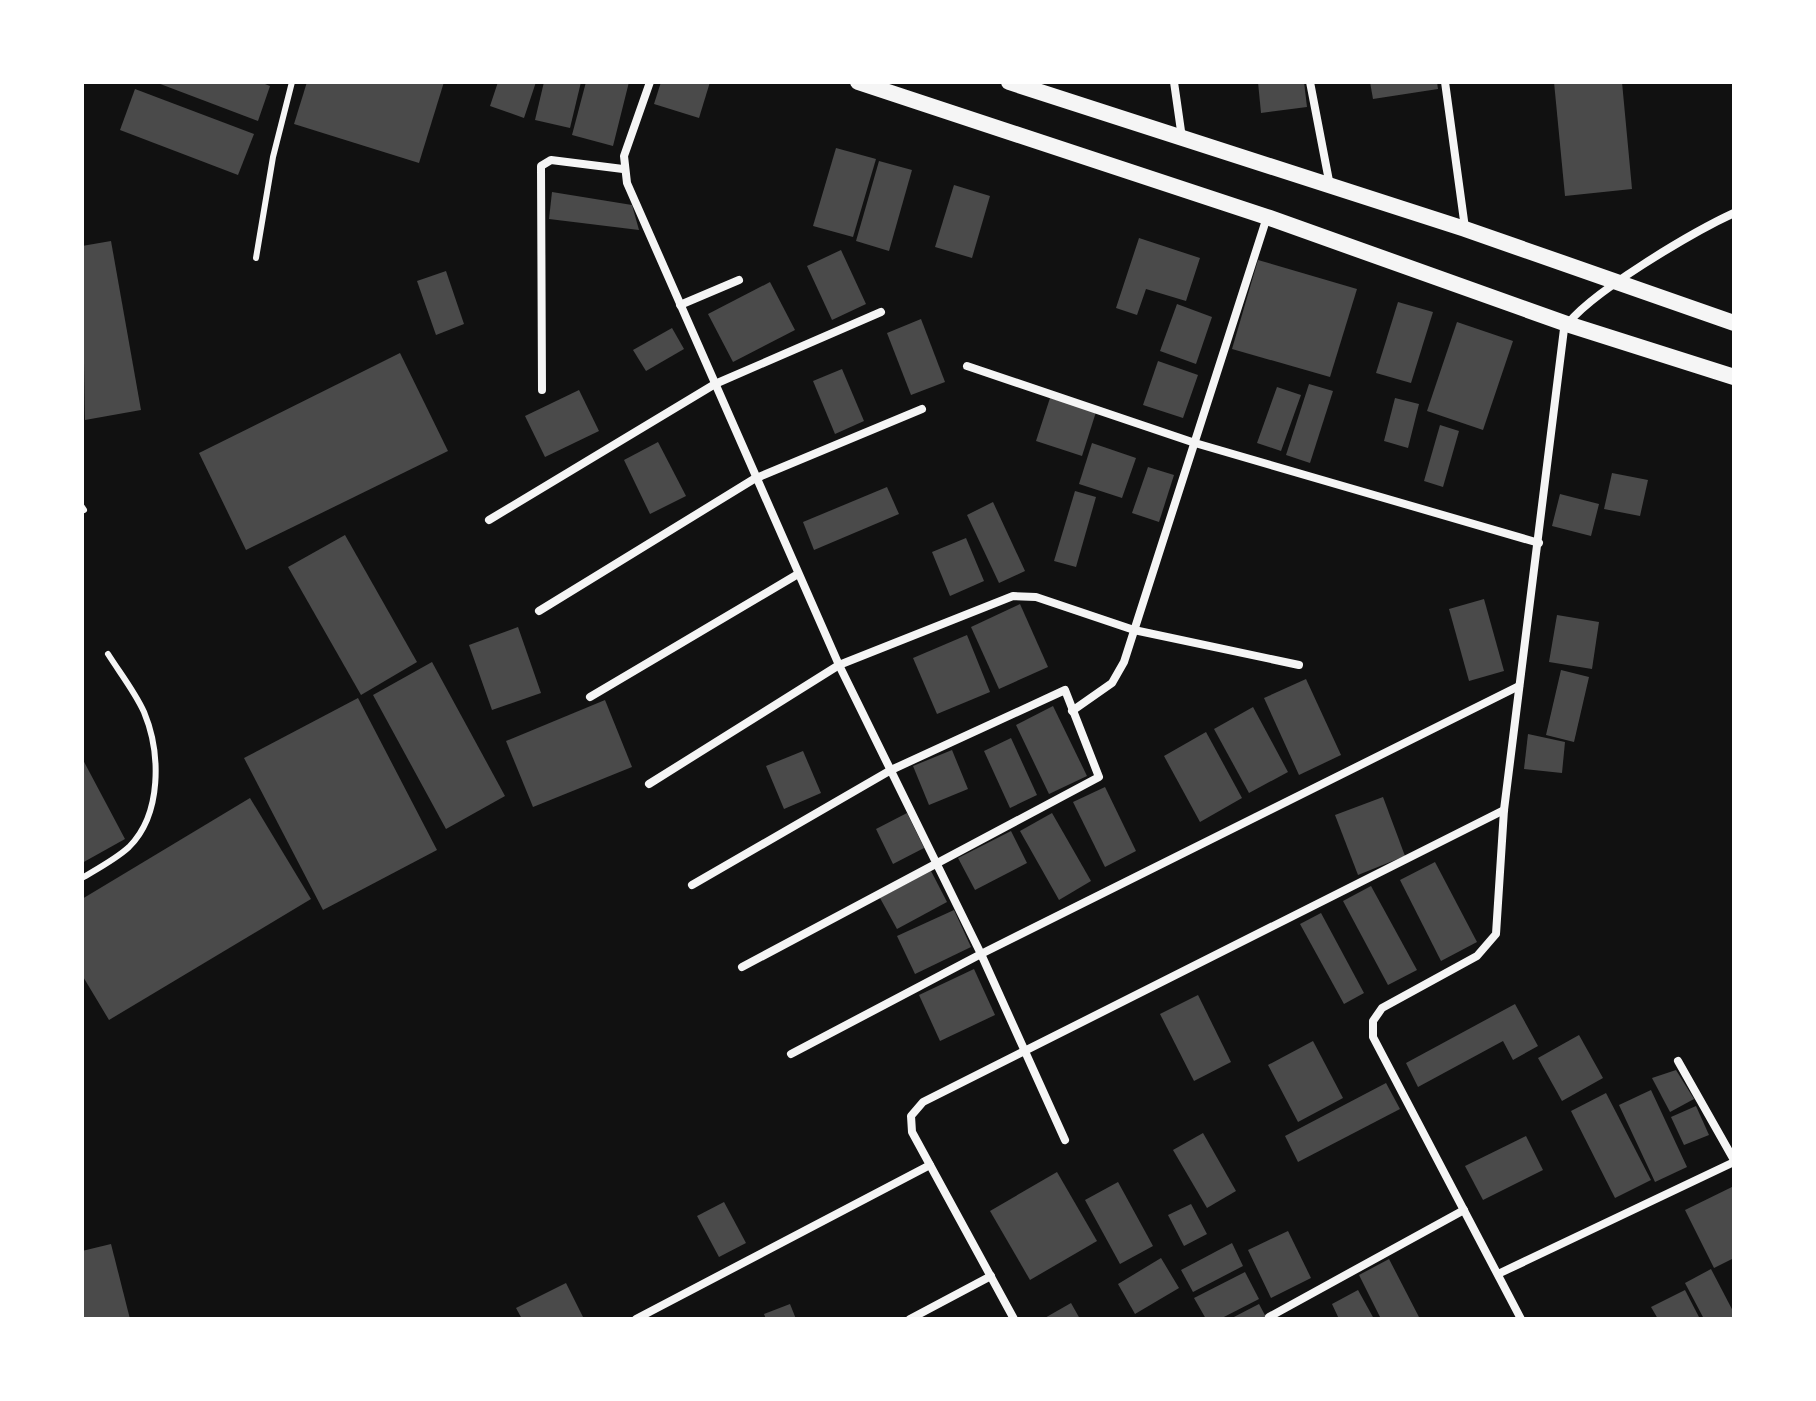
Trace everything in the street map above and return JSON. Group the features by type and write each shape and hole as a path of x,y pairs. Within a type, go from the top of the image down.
{"main road":[{"path":"858,82 1267,217 1567,324 1734,377"},
{"path":"1019,84 1465,229 1734,323"}],"street":[{"path":"650,82 624,156 623,169 754,479 839,665 981,954 1065,1140"},
{"path":"1174,82 1182,139"},
{"path":"1310,82 1330,187"},
{"path":"1445,82 1465,229"},
{"path":"542,390 541,166 551,160 623,169"},
{"path":"1521,1319 1373,1037 1373,1021 1382,1008 1397,997 1477,956 1496,934 1504,810 1539,543 1561,336 1567,324 1616,284 1675,245 1734,213"},
{"path":"1072,711 1112,683 1119,673 1267,217"},
{"path":"680,305 739,280"},
{"path":"489,520 715,384 881,312"},
{"path":"967,366 1195,443 1539,543"},
{"path":"539,611 754,479 922,409"},
{"path":"590,697 798,574"},
{"path":"649,784 839,665 1013,596 1036,597 1134,630 1299,665"},
{"path":"791,1054 981,954 1519,686"},
{"path":"692,885 891,770 1065,690 1099,777 742,967"},
{"path":"1014,1319 912,1132 911,1116 940,1091 1025,1052 1504,810"},
{"path":"1498,1274 1734,1161 1678,1061"},
{"path":"636,1319 930,1165"},
{"path":"1269,1317 1464,1210"},
{"path":"910,1319 991,1276"}],"lane":[{"path":"256,258 273,157 292,82"},
{"path":"82,878 129,847 146,823 155,792 150,732 143,711 108,654"}],"building":[{"path":"155,82 260,82 270,86 258,121"},
{"path":"307,82 444,82 419,163 294,124"},
{"path":"498,82 536,82 524,118 490,106"},
{"path":"544,82 581,82 570,128 535,120"},
{"path":"586,82 629,82 613,146 572,135"},
{"path":"661,82 710,82 699,118 654,104"},
{"path":"1258,82 1304,82 1307,107 1261,113"},
{"path":"1370,82 1437,82 1438,89 1373,99"},
{"path":"1554,82 1622,82 1632,189 1565,196"},
{"path":"135,89 254,134 238,175 120,130"},
{"path":"836,148 876,159 853,237 813,226"},
{"path":"879,161 912,170 889,251 856,241"},
{"path":"954,185 990,196 972,258 935,247"},
{"path":"552,192 632,205 639,230 549,219"},
{"path":"1139,238 1200,258 1186,301 1146,289 1137,315 1116,308"},
{"path":"111,241 141,410 85,420 82,246"},
{"path":"841,250 866,304 832,320 807,266"},
{"path":"1258,260 1357,289 1330,377 1232,349"},
{"path":"446,271 464,324 436,335 417,281"},
{"path":"770,282 795,330 733,362 708,314"},
{"path":"1398,302 1433,312 1411,383 1376,373"},
{"path":"1177,304 1212,317 1196,364 1160,351"},
{"path":"921,319 945,382 911,395 887,333"},
{"path":"1457,322 1513,341 1483,430 1427,411"},
{"path":"672,328 684,349 646,371 633,350"},
{"path":"400,353 448,451 246,550 199,453"},
{"path":"1158,361 1198,375 1183,418 1143,405"},
{"path":"842,369 864,421 835,434 813,381"},
{"path":"1309,384 1333,391 1310,463 1286,455"},
{"path":"1277,387 1301,395 1281,451 1257,443"},
{"path":"579,390 599,431 545,457 525,416"},
{"path":"1050,398 1096,412 1082,456 1036,441"},
{"path":"1395,398 1419,404 1408,448 1384,441"},
{"path":"1440,425 1459,431 1443,487 1424,481"},
{"path":"658,442 686,496 650,514 624,460"},
{"path":"1092,443 1136,458 1122,498 1079,484"},
{"path":"1148,467 1174,475 1159,522 1132,513"},
{"path":"1612,473 1648,480 1640,516 1604,509"},
{"path":"887,487 899,514 814,550 803,522"},
{"path":"1075,491 1096,497 1076,567 1054,561"},
{"path":"1560,494 1599,504 1591,536 1552,526"},
{"path":"993,502 1025,571 999,583 967,515"},
{"path":"345,535 417,662 361,695 288,567"},
{"path":"966,538 984,581 950,596 932,552"},
{"path":"1484,599 1504,671 1469,681 1449,609"},
{"path":"1020,604 1048,667 999,689 971,627"},
{"path":"1557,615 1599,622 1592,669 1549,662"},
{"path":"518,627 541,693 492,710 469,645"},
{"path":"967,635 990,692 937,714 913,658"},
{"path":"432,662 505,796 446,829 373,695"},
{"path":"1561,670 1589,677 1574,742 1546,735"},
{"path":"1306,679 1341,755 1299,775 1264,698"},
{"path":"358,698 437,850 323,910 244,758"},
{"path":"605,700 632,767 533,807 506,741"},
{"path":"1053,706 1087,776 1049,794 1016,725"},
{"path":"1253,707 1288,772 1249,793 1214,729"},
{"path":"1206,732 1242,798 1200,822 1164,756"},
{"path":"1528,734 1565,742 1562,773 1524,769"},
{"path":"1011,738 1037,795 1010,808 984,751"},
{"path":"952,750 968,789 929,805 913,766"},
{"path":"803,751 821,793 784,809 766,766"},
{"path":"82,758 125,839 82,863"},
{"path":"1105,787 1136,851 1105,867 1073,802"},
{"path":"1383,797 1405,856 1358,875 1335,815"},
{"path":"250,798 311,899 109,1020 82,975 82,899"},
{"path":"907,813 924,848 893,864 876,829"},
{"path":"1052,813 1091,881 1059,900 1020,831"},
{"path":"1011,831 1027,863 975,890 958,858"},
{"path":"1435,862 1477,942 1441,961 1400,880"},
{"path":"931,871 947,902 897,929 880,898"},
{"path":"1371,886 1417,970 1388,985 1343,901"},
{"path":"954,910 971,947 915,974 897,936"},
{"path":"1321,913 1364,993 1344,1004 1300,924"},
{"path":"974,969 995,1015 940,1041 919,995"},
{"path":"1198,995 1231,1062 1194,1081 1160,1014"},
{"path":"1515,1004 1538,1046 1513,1060 1503,1041 1418,1087 1406,1063"},
{"path":"1579,1035 1603,1078 1562,1101 1538,1058"},
{"path":"1313,1041 1343,1098 1298,1122 1268,1065"},
{"path":"1676,1070 1694,1099 1670,1112 1652,1078"},
{"path":"1386,1083 1400,1109 1298,1162 1285,1136"},
{"path":"1651,1090 1687,1167 1655,1182 1619,1105"},
{"path":"1606,1093 1651,1180 1615,1198 1571,1111"},
{"path":"1696,1106 1709,1135 1684,1145 1671,1117"},
{"path":"1203,1133 1236,1191 1207,1208 1173,1150"},
{"path":"1526,1136 1543,1170 1483,1200 1465,1166"},
{"path":"1057,1172 1097,1241 1030,1280 990,1211"},
{"path":"1118,1182 1153,1246 1120,1264 1085,1200"},
{"path":"1734,1186 1734,1258 1714,1268 1685,1210"},
{"path":"724,1202 746,1243 719,1257 697,1216"},
{"path":"1191,1204 1207,1234 1184,1246 1168,1215"},
{"path":"1288,1231 1311,1278 1271,1298 1248,1250"},
{"path":"1232,1243 1243,1266 1193,1292 1181,1270"},
{"path":"111,1244 130,1319 82,1319 82,1251"},
{"path":"1161,1258 1179,1288 1135,1314 1118,1284"},
{"path":"1389,1259 1420,1319 1381,1319 1359,1275"},
{"path":"1711,1269 1734,1313 1734,1319 1704,1319 1685,1283"},
{"path":"1245,1272 1259,1299 1220,1319 1206,1319 1194,1298"},
{"path":"566,1283 584,1319 522,1319 516,1308"},
{"path":"1358,1290 1374,1319 1339,1319 1332,1304"},
{"path":"1685,1290 1700,1319 1658,1319 1651,1307"},
{"path":"1071,1303 1080,1319 1043,1319"},
{"path":"790,1304 796,1319 766,1319 764,1314"},
{"path":"1259,1304 1267,1319 1230,1319"}]}
